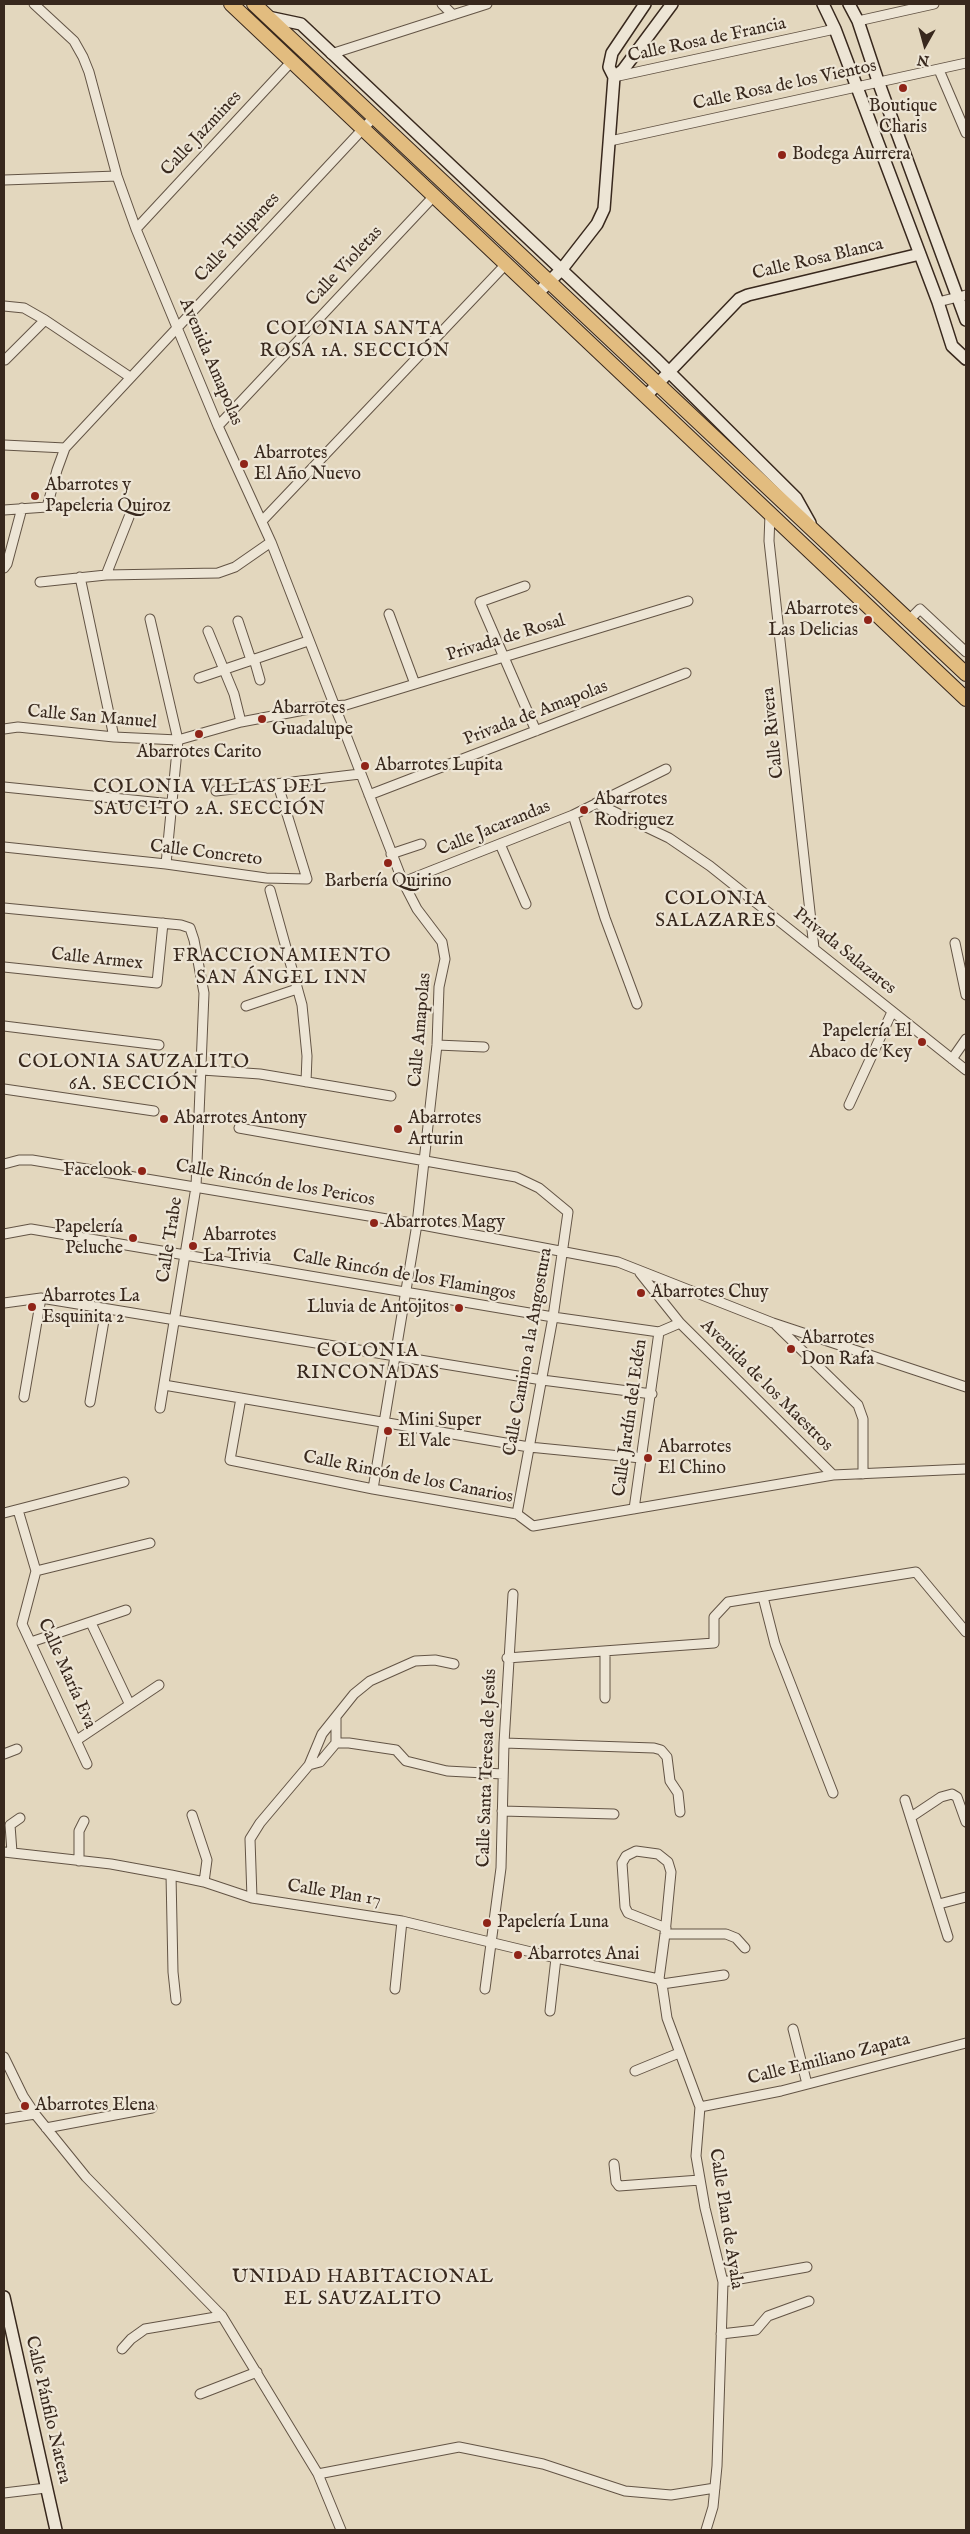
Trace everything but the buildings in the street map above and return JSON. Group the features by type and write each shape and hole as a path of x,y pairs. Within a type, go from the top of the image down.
{"main road":[{"path":"231,4 966,699"},
{"path":"254,4 966,674"},
{"path":"898,634 909,620"}],"street":[{"name":"Avenida Amapolas","path":"34,4 74,41 83,57 92,81 116,176 136,229 218,426 271,542 333,706 403,882"},
{"path":"442,4 453,15"},
{"path":"331,54 487,4"},
{"path":"538,293 550,284 562,269 597,224 604,210 614,77 609,67 612,54 645,4"},
{"path":"614,77 624,70 672,4"},
{"path":"822,4 836,29 938,302 952,346 966,359"},
{"path":"849,4 858,21 878,82 918,188 962,296 966,320"},
{"path":"858,21 934,4"},
{"path":"268,17 301,24 562,269 796,498 814,531"},
{"name":"Calle Rosa de Francia","path":"614,77 836,29"},
{"name":"Calle Jazmines","path":"136,229 292,61"},
{"name":"Calle Rosa de los Vientos","path":"610,141 966,63"},
{"path":"938,70 966,133"},
{"name":"Calle Tulipanes","path":"65,448 374,117"},
{"path":"4,180 116,176"},
{"path":"897,195 918,188"},
{"name":"Calle Violetas","path":"218,426 434,196"},
{"name":"Calle Rosa Blanca","path":"646,396 739,299 748,295 920,254"},
{"path":"262,521 507,263"},
{"path":"938,302 962,296"},
{"path":"4,306 24,308 130,377"},
{"path":"5,360 44,320"},
{"path":"4,445 65,448 56,470 47,507 4,510"},
{"path":"4,568 7,564 22,508"},
{"name":"Calle Rivera","path":"770,514 769,541 814,948"},
{"path":"106,575 129,517"},
{"path":"40,582 106,575 218,573 235,567 271,542"},
{"path":"80,577 114,737"},
{"path":"525,586 480,602 536,731"},
{"name":"Privada de Rosal","path":"241,722 346,705 688,601"},
{"path":"909,620 920,609 966,652"},
{"path":"389,614 416,684"},
{"path":"150,619 178,740 166,864"},
{"path":"238,621 260,680"},
{"path":"208,631 225,669 241,722"},
{"path":"936,645 947,634"},
{"path":"198,678 308,641"},
{"name":"Privada de Amapolas","path":"369,795 686,674"},
{"name":"Calle San Manuel","path":"4,729 18,727 114,737 178,740 241,722"},
{"name":"Calle Jacarandas","path":"403,882 573,815 666,769"},
{"path":"216,791 360,774"},
{"name":"Calle Concreto","path":"4,847 166,864 266,878 307,879 278,785"},
{"path":"4,786 172,804"},
{"name":"Privada Salazares","path":"596,803 669,838 710,866 966,1070"},
{"path":"573,815 605,918 637,1004"},
{"path":"391,854 421,844"},
{"path":"500,844 526,904"},
{"name":"Calle Amapolas","path":"373,1488 417,1224 437,1044 438,987 445,959 442,942 417,909 403,882"},
{"path":"270,890 302,1005 307,1056 306,1082"},
{"name":"Calle Trabe","path":"4,908 162,922 190,928 194,940 204,993 196,1187 160,1408"},
{"name":"Calle Armex","path":"4,968 157,983 162,922"},
{"path":"955,943 966,995"},
{"path":"246,1006 297,990"},
{"path":"848,1105 892,1012"},
{"path":"4,1026 159,1045"},
{"path":"952,1059 966,1039"},
{"path":"437,1044 484,1047"},
{"path":"202,1070 260,1074 391,1096"},
{"path":"4,1090 154,1110"},
{"path":"239,1128 424,1161"},
{"name":"Calle Rincón de los Pericos","path":"4,1164 19,1160 32,1160 417,1224 618,1262 639,1272 773,1323 966,1387"},
{"name":"Calle Camino a la Angostura","path":"424,1161 516,1177 539,1188 568,1212 553,1317 517,1514"},
{"name":"Calle Rincón de los Flamingos","path":"4,1234 31,1229 553,1317 659,1332 680,1324"},
{"name":"Avenida de los Maestros","path":"639,1272 680,1324 833,1475"},
{"path":"4,1303 41,1298 542,1380 652,1394"},
{"path":"24,1397 41,1298"},
{"path":"90,1402 106,1309"},
{"path":"773,1323 858,1405 864,1418 863,1474"},
{"name":"Calle Jardín del Edén","path":"634,1509 652,1394 659,1332"},
{"path":"164,1385 385,1421 529,1447 641,1458"},
{"name":"Calle Rincón de los Canarios","path":"241,1398 230,1460 517,1514 533,1526 833,1475 966,1469"},
{"path":"4,1513 124,1482"},
{"path":"18,1510 36,1571 150,1542"},
{"name":"Calle María Eva","path":"36,1571 22,1624 87,1764"},
{"path":"507,1658 714,1643 714,1617 719,1608 728,1602 916,1572 966,1632"},
{"name":"Calle Santa Teresa de Jesús","path":"485,1989 502,1868 507,1658 513,1594"},
{"path":"762,1597 775,1644 833,1793"},
{"path":"31,1642 126,1610"},
{"path":"92,1623 130,1703"},
{"path":"605,1651 605,1698"},
{"path":"252,1898 250,1838 260,1823 309,1765 322,1734 354,1694 370,1681 415,1661 435,1660 454,1664"},
{"path":"77,1740 159,1685"},
{"path":"309,1765 320,1762 336,1743 336,1717"},
{"path":"336,1743 349,1742 396,1750 406,1761 447,1771 503,1774"},
{"path":"504,1743 654,1748 661,1750 667,1757 670,1781 678,1793 680,1812"},
{"path":"4,1754 17,1749"},
{"path":"911,1817 940,1797 952,1794 957,1797 966,1822"},
{"path":"905,1800 948,1936"},
{"path":"502,1811 614,1814"},
{"path":"192,1816 207,1860 204,1882"},
{"path":"8,1852 10,1825 20,1818"},
{"path":"79,1861 80,1831 84,1821"},
{"name":"Calle Plan de Ayala","path":"665,1931 628,1913 622,1863 626,1856 636,1851 658,1854 668,1862 671,1872 661,1982 667,2018 700,2107 696,2134 700,2180 723,2282 715,2488 713,2506 706,2530"},
{"name":"Calle Plan 17","path":"8,1852 111,1864 171,1875 204,1882 252,1898 402,1921 661,1982 724,1975"},
{"path":"171,1875 173,1972 176,2000"},
{"path":"938,1904 966,1897"},
{"path":"395,1989 402,1921"},
{"path":"665,1931 726,1934 736,1938 745,1948"},
{"path":"550,2011 556,1958"},
{"path":"793,2029 807,2084"},
{"name":"Calle Emiliano Zapata","path":"700,2107 781,2092 966,2043"},
{"path":"634,2071 679,2053"},
{"path":"4,2057 35,2114 86,2177 222,2316 318,2474 341,2530"},
{"path":"46,2128 152,2108"},
{"path":"4,2119 35,2114"},
{"path":"614,2164 616,2182 619,2186 700,2180"},
{"path":"723,2282 807,2267"},
{"name":"Calle Pánfilo Natera","path":"4,2297 56,2530"},
{"path":"721,2334 756,2330 768,2316 809,2301"},
{"path":"122,2350 131,2339 145,2330 222,2316"},
{"path":"200,2394 256,2372"},
{"path":"318,2474 459,2447 543,2464 625,2491 671,2495 715,2488"},
{"path":"4,2493 46,2488"}],"place":[{"name":"Boutique Charis","path":"903,88"},
{"name":"Bodega Aurrera","path":"782,155"},
{"name":"Abarrotes El Año Nuevo","path":"244,464"},
{"name":"Abarrotes y Papeleria Quiroz","path":"35,496"},
{"name":"Abarrotes Las Delicias","path":"868,620"},
{"name":"Abarrotes Guadalupe","path":"262,719"},
{"name":"Abarrotes Carito","path":"199,734"},
{"name":"Abarrotes Lupita","path":"365,766"},
{"name":"Abarrotes Rodriguez","path":"584,810"},
{"name":"Barbería Quirino","path":"388,863"},
{"name":"Papelería El Abaco de Key","path":"922,1042"},
{"name":"Abarrotes Antony","path":"164,1119"},
{"name":"Abarrotes Arturin","path":"398,1129"},
{"name":"Facelook","path":"142,1171"},
{"name":"Abarrotes Magy","path":"374,1223"},
{"name":"Papelería Peluche","path":"133,1238"},
{"name":"Abarrotes La Trivia","path":"193,1246"},
{"name":"Abarrotes Chuy","path":"641,1293"},
{"name":"Abarrotes La Esquinita 2","path":"32,1307"},
{"name":"Lluvia de Antojitos","path":"459,1308"},
{"name":"Abarrotes Don Rafa","path":"791,1349"},
{"name":"Mini Super El Vale","path":"388,1431"},
{"name":"Abarrotes El Chino","path":"648,1458"},
{"name":"Papelería Luna","path":"487,1923"},
{"name":"Abarrotes Anai","path":"518,1955"},
{"name":"Abarrotes Elena","path":"25,2106"}],"district":[{"name":"COLONIA SANTA ROSA 1A. SECCIÓN","path":"355,341"},
{"name":"COLONIA VILLAS DEL SAUCITO 2A. SECCIÓN","path":"210,799"},
{"name":"COLONIA SALAZARES","path":"716,911"},
{"name":"FRACCIONAMIENTO SAN ÁNGEL INN","path":"282,968"},
{"name":"COLONIA SAUZALITO 6A. SECCIÓN","path":"134,1074"},
{"name":"COLONIA RINCONADAS","path":"368,1363"},
{"name":"UNIDAD HABITACIONAL EL SAUZALITO","path":"363,2289"}]}
